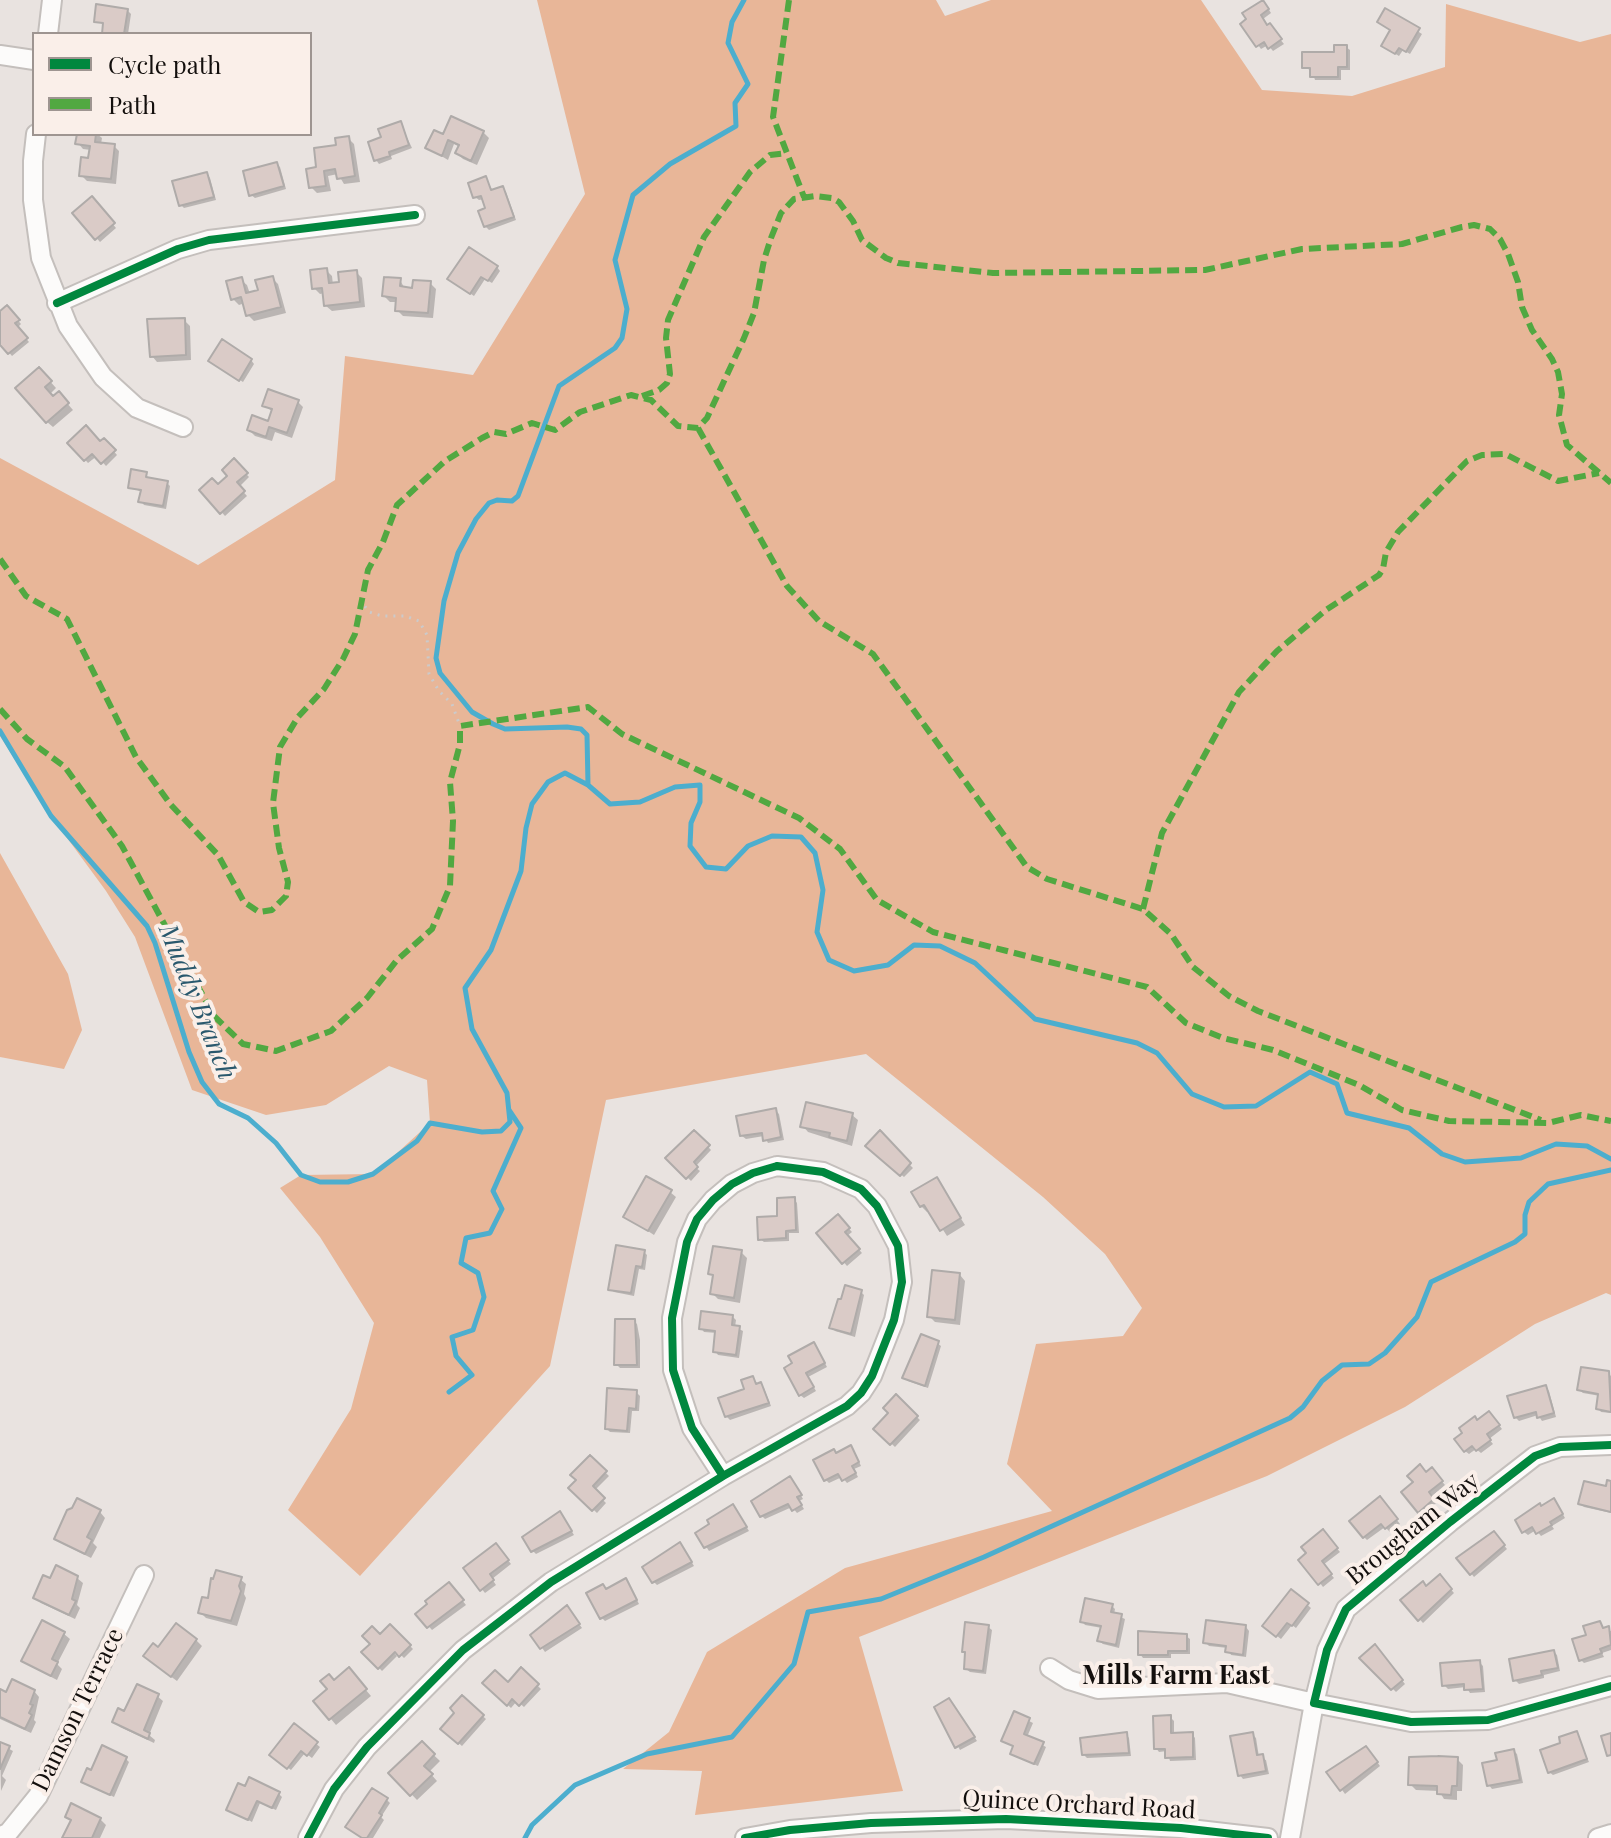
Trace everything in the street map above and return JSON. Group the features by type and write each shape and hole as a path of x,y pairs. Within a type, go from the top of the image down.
{"street":[{"path":"48,32 52,0"},
{"path":"0,55 32,60"},
{"path":"36,136 33,200 41,258 68,326 103,377 137,408 183,427"},
{"path":"57,303 178,249 209,240 415,215"},
{"path":"308,1838 334,1789 367,1747 463,1650 551,1582 723,1476 847,1406 861,1393 872,1376 894,1320 902,1282 898,1246 877,1206 861,1189 823,1172 777,1166 743,1178 713,1200 697,1219 687,1242 672,1318 673,1370 692,1428 723,1476"},
{"name":"Brougham Way","path":"1290,1838 1314,1703 1327,1650 1346,1609 1535,1456 1560,1447 1611,1445"},
{"name":"Damson Terrace","path":"0,1836 8,1833 38,1796 144,1575"},
{"path":"1050,1668 1069,1680 1098,1689 1227,1683 1411,1722 1488,1720 1611,1686"},
{"name":"Quince Orchard Road","path":"745,1838 959,1819 1049,1829 1181,1828 1268,1838"},
{"path":"1598,1838 1611,1834"}],"path":[{"path":"359,609 364,605 369,612 382,616 405,616 419,621 427,635 429,674 439,691 452,704 460,726"}],"shaded area":[{"path":"537,0 936,0 945,16 991,0 1201,0 1262,90 1352,96 1445,67 1446,4 1580,42 1611,34 1611,1295 1606,1293 1535,1324 1405,1407 1267,1476 859,1637 903,1791 695,1815 702,1771 623,1769 669,1732 707,1652 845,1568 1052,1511 1007,1464 1036,1344 1123,1336 1142,1308 1105,1254 1043,1197 866,1054 606,1100 550,1366 360,1576 288,1510 351,1409 374,1323 320,1237 280,1188 301,1175 374,1174 430,1123 427,1080 389,1066 326,1105 266,1115 192,1090 135,937 0,736 0,458 198,565 335,480 345,356 473,375 585,194"},
{"path":"0,853 68,974 82,1030 64,1069 0,1057"}],"building":[{"path":"1263,0 1269,9 1261,15 1282,39 1268,49 1264,42 1256,47 1240,24 1246,19 1242,13"},
{"path":"96,4 128,9 124,32 102,32 103,23 94,22"},
{"path":"1385,8 1420,28 1406,52 1399,48 1395,54 1381,46 1390,30 1377,22"},
{"path":"1334,45 1347,45 1347,67 1338,67 1338,77 1310,77 1310,68 1302,68 1302,52 1334,52"},
{"path":"451,116 484,131 471,161 455,153 459,145 448,140 442,156 425,148 434,130 443,134"},
{"path":"401,121 409,145 374,161 368,142 381,137 378,129"},
{"path":"77,136 96,136 95,142 115,144 111,179 79,176 81,157 88,158 90,146 75,144"},
{"path":"349,136 355,176 337,179 335,169 324,171 326,186 309,188 306,169 316,167 314,148 336,145 335,138"},
{"path":"277,162 284,186 249,196 243,171"},
{"path":"207,172 214,197 179,206 172,181"},
{"path":"486,176 491,190 503,186 514,217 484,227 478,211 485,208 481,196 473,198 468,183"},
{"path":"92,196 115,223 95,240 72,213"},
{"path":"469,247 498,266 488,281 481,277 470,294 447,279"},
{"path":"327,268 329,283 339,282 338,272 357,270 360,302 324,306 322,288 312,289 310,270"},
{"path":"273,276 281,307 246,316 241,297 231,300 226,281 242,277 246,293 258,290 255,280"},
{"path":"384,277 401,278 400,286 412,288 413,280 431,281 428,313 395,311 396,298 382,296"},
{"path":"7,305 20,320 15,323 28,338 8,354 0,345 0,311"},
{"path":"185,318 186,355 150,357 147,319"},
{"path":"222,339 252,359 239,381 208,361"},
{"path":"39,367 52,381 45,387 53,396 59,391 69,403 46,423 15,388"},
{"path":"268,389 299,400 287,433 269,427 266,437 247,430 252,415 268,421 272,409 262,406"},
{"path":"86,425 100,441 104,438 116,450 101,464 92,454 84,461 67,443"},
{"path":"234,458 248,473 237,482 245,491 220,514 199,490 212,478 218,484 227,476 222,470"},
{"path":"131,469 147,472 146,477 168,481 163,506 138,502 141,490 128,488"},
{"path":"806,1102 853,1113 847,1141 829,1137 830,1133 800,1127"},
{"path":"776,1108 781,1137 763,1141 762,1133 740,1136 736,1116"},
{"path":"694,1130 710,1145 694,1162 698,1167 686,1179 665,1158"},
{"path":"880,1130 911,1163 900,1176 865,1146"},
{"path":"646,1176 672,1190 648,1231 623,1217"},
{"path":"937,1177 961,1218 940,1231 924,1205 920,1207 911,1192"},
{"path":"795,1197 796,1230 786,1231 786,1238 758,1240 757,1217 777,1216 777,1198"},
{"path":"838,1214 850,1228 845,1232 860,1249 842,1264 816,1233"},
{"path":"616,1245 645,1250 642,1267 636,1266 631,1293 608,1290"},
{"path":"713,1246 742,1250 734,1298 710,1294 713,1275 708,1274"},
{"path":"932,1270 960,1273 955,1320 927,1317"},
{"path":"845,1285 862,1290 851,1334 829,1328"},
{"path":"701,1311 733,1315 732,1325 740,1326 736,1355 713,1352 715,1331 699,1329"},
{"path":"615,1319 635,1319 637,1365 614,1365"},
{"path":"921,1334 939,1341 925,1386 902,1378"},
{"path":"814,1342 825,1363 806,1373 814,1387 799,1396 784,1368 792,1363 788,1356"},
{"path":"1581,1367 1609,1371 1611,1412 1596,1409 1598,1394 1577,1390"},
{"path":"753,1376 756,1384 761,1382 769,1403 725,1417 718,1398 744,1389 741,1380"},
{"path":"1546,1385 1554,1413 1537,1418 1536,1412 1514,1418 1507,1396"},
{"path":"607,1388 637,1390 636,1409 629,1408 627,1431 605,1429"},
{"path":"896,1394 918,1416 890,1445 873,1429 888,1413 883,1408"},
{"path":"1489,1411 1500,1425 1487,1434 1491,1440 1476,1451 1472,1446 1464,1452 1454,1439 1462,1433 1459,1428 1475,1416 1477,1420"},
{"path":"851,1445 859,1462 852,1466 856,1473 842,1481 838,1474 824,1481 813,1460 834,1449 836,1453"},
{"path":"590,1455 607,1471 593,1486 605,1498 592,1511 568,1488 576,1480 570,1475"},
{"path":"1420,1464 1426,1472 1432,1467 1443,1481 1429,1492 1434,1499 1418,1513 1401,1492 1413,1482 1407,1476"},
{"path":"790,1476 802,1495 797,1497 802,1505 792,1511 788,1504 760,1517 751,1501"},
{"path":"1607,1480 1611,1481 1611,1512 1578,1504 1584,1481 1606,1486"},
{"path":"1380,1496 1398,1519 1385,1529 1381,1524 1363,1538 1349,1521"},
{"path":"77,1498 101,1510 87,1537 92,1540 85,1554 54,1539 67,1510 72,1508"},
{"path":"1554,1498 1563,1514 1536,1534 1532,1527 1522,1533 1515,1520 1540,1503 1541,1506"},
{"path":"733,1504 747,1527 704,1548 695,1533 709,1524 707,1520"},
{"path":"560,1511 572,1531 531,1552 522,1537"},
{"path":"1323,1529 1338,1548 1322,1561 1332,1574 1318,1585 1298,1560 1306,1553 1301,1547"},
{"path":"1494,1531 1505,1545 1470,1575 1456,1558"},
{"path":"680,1542 692,1562 652,1583 642,1567"},
{"path":"496,1543 509,1560 490,1574 494,1580 480,1591 463,1568"},
{"path":"56,1565 78,1576 72,1599 76,1601 69,1615 33,1598 43,1575 50,1578"},
{"path":"216,1570 242,1577 241,1591 231,1621 198,1613 202,1597 208,1598 211,1578"},
{"path":"1440,1574 1452,1589 1418,1621 1400,1600 1423,1581 1426,1586"},
{"path":"626,1578 637,1600 600,1619 586,1593 603,1584 606,1589"},
{"path":"449,1582 464,1600 427,1628 415,1614 427,1604 425,1601"},
{"path":"1291,1589 1309,1603 1292,1626 1287,1623 1276,1637 1262,1626"},
{"path":"1085,1598 1113,1604 1111,1612 1122,1614 1116,1645 1097,1641 1101,1626 1080,1622"},
{"path":"567,1605 580,1624 540,1649 530,1635"},
{"path":"42,1620 65,1632 52,1659 58,1662 51,1676 21,1661"},
{"path":"1206,1620 1246,1625 1243,1655 1225,1652 1226,1646 1203,1643"},
{"path":"1600,1621 1603,1628 1609,1626 1611,1645 1600,1649 1602,1653 1579,1661 1572,1639 1586,1635 1583,1626"},
{"path":"965,1622 989,1625 983,1671 964,1669"},
{"path":"176,1623 197,1639 171,1677 143,1656 153,1643 158,1647"},
{"path":"390,1624 411,1645 399,1657 395,1652 378,1669 361,1652 370,1644 362,1636 372,1626 380,1634"},
{"path":"1138,1631 1187,1634 1187,1651 1168,1651 1168,1655 1138,1655"},
{"path":"1375,1644 1403,1680 1391,1690 1359,1658"},
{"path":"1554,1650 1558,1668 1513,1681 1509,1659"},
{"path":"1480,1660 1483,1689 1464,1690 1464,1684 1442,1686 1440,1663"},
{"path":"349,1667 367,1689 329,1720 313,1701 327,1689 320,1681 329,1674 334,1680"},
{"path":"521,1667 539,1684 519,1706 512,1699 507,1706 482,1683 495,1670 508,1682"},
{"path":"12,1679 35,1690 30,1704 33,1705 29,1713 32,1715 25,1729 0,1717 0,1689 6,1692"},
{"path":"137,1684 159,1694 144,1730 150,1733 148,1739 112,1722 118,1708 124,1711"},
{"path":"462,1695 484,1715 458,1744 440,1729 454,1713 450,1708"},
{"path":"949,1698 975,1737 955,1748 934,1707"},
{"path":"1014,1711 1030,1718 1024,1734 1044,1742 1034,1764 1010,1754 1013,1746 1001,1741"},
{"path":"1171,1715 1171,1733 1193,1732 1193,1757 1165,1758 1165,1749 1154,1749 1153,1716"},
{"path":"294,1723 318,1742 307,1756 301,1751 287,1769 269,1755"},
{"path":"1577,1731 1587,1759 1548,1773 1540,1750 1560,1743 1559,1737"},
{"path":"1127,1732 1129,1753 1082,1755 1080,1738"},
{"path":"1253,1732 1257,1755 1263,1754 1266,1771 1238,1776 1230,1736"},
{"path":"1611,1733 1611,1755 1607,1756 1601,1736"},
{"path":"422,1741 435,1754 424,1766 433,1774 410,1796 388,1773"},
{"path":"0,1742 10,1746 0,1769"},
{"path":"102,1745 127,1757 110,1795 81,1782 87,1768 91,1770"},
{"path":"1366,1746 1378,1762 1340,1791 1326,1772"},
{"path":"1514,1749 1520,1780 1487,1786 1482,1763 1497,1760 1495,1753"},
{"path":"1409,1757 1458,1757 1457,1786 1452,1786 1451,1795 1437,1794 1437,1786 1408,1785"},
{"path":"249,1777 280,1792 272,1808 257,1801 248,1820 226,1810 238,1783 245,1786"},
{"path":"372,1788 388,1798 379,1813 382,1815 367,1838 362,1838 345,1827"},
{"path":"71,1803 101,1818 92,1838 62,1838 71,1820 65,1817"}],"waterway":[{"path":"588,785 587,735 581,729 505,729 472,712 440,673 436,658 444,601 458,553 476,519 489,503 512,501 518,496 559,386 615,348 622,338 627,309 615,260 633,195 670,164 736,126 735,103 748,84 728,43 732,22 744,0"},
{"name":"Muddy Branch","path":"0,731 51,816 147,926 202,1082 219,1104 248,1118 276,1143 301,1175 320,1182 348,1182 373,1174 417,1141 430,1123 482,1132 501,1131 510,1122 507,1093 472,1029 465,988 491,950 521,871 532,804 548,782 565,773 588,785 610,804 640,802 675,787 700,785 700,802 691,823 690,846 706,867 726,869 748,846 772,836 801,837 815,853 823,890 817,932 829,960 854,971 888,965 914,945 940,946 975,963 1035,1019 1137,1043 1157,1053 1192,1094 1224,1107 1256,1106 1310,1072 1337,1084 1347,1113 1409,1128 1442,1154 1465,1162 1521,1158 1556,1144 1587,1146 1611,1159"},
{"path":"449,1392 472,1375 456,1356 452,1337 473,1330 484,1297 478,1273 461,1263 466,1238 490,1233 502,1209 493,1191 521,1128 509,1110"},
{"path":"525,1838 532,1825 575,1785 647,1754 732,1737 794,1664 808,1612 881,1599 984,1557 1290,1418 1303,1407 1322,1381 1342,1365 1369,1364 1385,1353 1417,1317 1431,1282 1515,1242 1525,1234 1529,1202 1548,1184 1611,1170"}],"marked path":[{"path":"789,0 773,117 804,197"},
{"path":"642,396 659,390 667,383 670,374 666,338 668,320 704,237 750,172 770,155 787,153"},
{"path":"0,559 26,596 67,619 136,757 171,805 218,855 244,902 259,912 272,910 286,896 288,882 279,848 273,803 280,747 298,717 324,689 343,659 355,634 368,570 397,505 445,461 494,432 506,434 532,423 555,430 580,412 631,395 651,400 678,426 698,428 707,418 744,338 754,313 771,238 781,213 794,199 816,196 839,202 862,240 898,263 993,273 1205,270 1302,249 1402,244 1474,225 1490,229 1508,254 1518,282 1522,307 1558,372 1562,394 1559,415 1567,445 1611,483"},
{"path":"698,428 787,586 819,621 873,654 1027,867 1047,879 1143,909 1171,934 1193,967 1229,996 1258,1011 1541,1120"},
{"path":"1143,909 1162,833 1239,692 1277,651 1326,610 1379,575 1386,552 1398,532 1467,461 1482,455 1505,454 1558,481 1599,473"},
{"path":"0,709 27,739 65,767 122,846 214,1016 243,1044 276,1051 331,1031 367,998 397,960 432,929 450,886 453,821 450,782 460,744 460,726 588,707 622,734 799,818 840,849 877,900 933,932 1147,987 1186,1023 1223,1038 1273,1050 1359,1085 1402,1110 1449,1121 1548,1123 1581,1115 1611,1121"}],"cycle path":[{"path":"57,303 178,249 209,240 415,215"},
{"path":"777,1166 823,1172 861,1189 877,1206 898,1246 902,1282 894,1320 872,1376 861,1393 847,1406 723,1476 692,1428 673,1370 672,1318 687,1242 697,1219 732,1184 753,1173 777,1166"},
{"path":"1611,1445 1560,1447 1535,1456 1346,1609 1327,1650 1314,1703 1411,1722 1488,1720 1611,1686"},
{"path":"308,1838 334,1789 367,1747 463,1650 551,1582 723,1476"},
{"path":"745,1838 790,1830 871,1823 1006,1819 1181,1828 1268,1838"}],"district":[{"name":"Mills Farm East","path":"1176,1676"}]}
